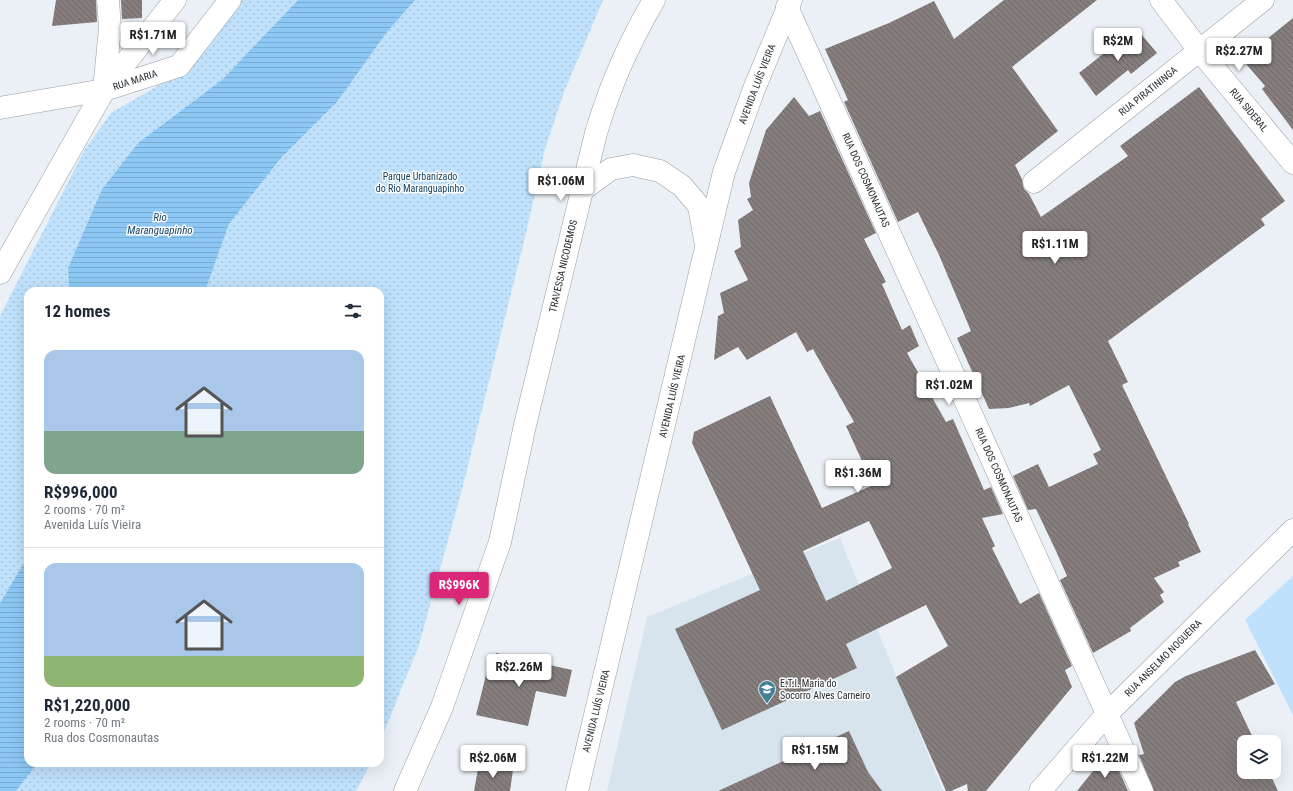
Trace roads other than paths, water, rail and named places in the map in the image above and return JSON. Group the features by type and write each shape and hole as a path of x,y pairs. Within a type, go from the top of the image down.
{"main road":[{"name":"RUA MARIA","path":"104,90 110,28 108,0"},
{"path":"0,273 104,90 175,0"},
{"name":"RUA MARIA","path":"0,108 104,90 179,66 230,0"},
{"name":"TRAVESSA NICODEMOS","path":"405,791 442,707 500,542 525,425 581,191 610,90 631,40 654,0"},
{"name":"RUA SIDERAL","path":"1161,0 1198,50 1293,163"},
{"name":"RUA PIRATININGA","path":"1034,182 1198,50 1263,0"},
{"name":"AVENIDA LUÍS VIEIRA","path":"577,791 724,172 754,89 789,3"},
{"name":"RUA DOS COSMONAUTAS","path":"789,3 1142,791"},
{"path":"581,191 611,169 634,165 660,171 682,186 699,206 706,248"},
{"name":"RUA ANSELMO NOGUEIRA","path":"1040,791 1107,714 1293,530"}],"water":[{"name":"Rio Maranguapinho","path":"298,0 415,0 387,32 337,102 281,158 229,224 206,287 69,287 68,268 102,189 138,143 223,79"},
{"path":"24,563 24,767 35,767 16,791 0,791 0,603"}],"place":[{"name":"E.T.I. Maria do Socorro Alves Carneiro","path":"767,704"}],"park label":[{"name":"Parque Urbanizado do Rio Maranguapinho","path":"420,182"}]}
